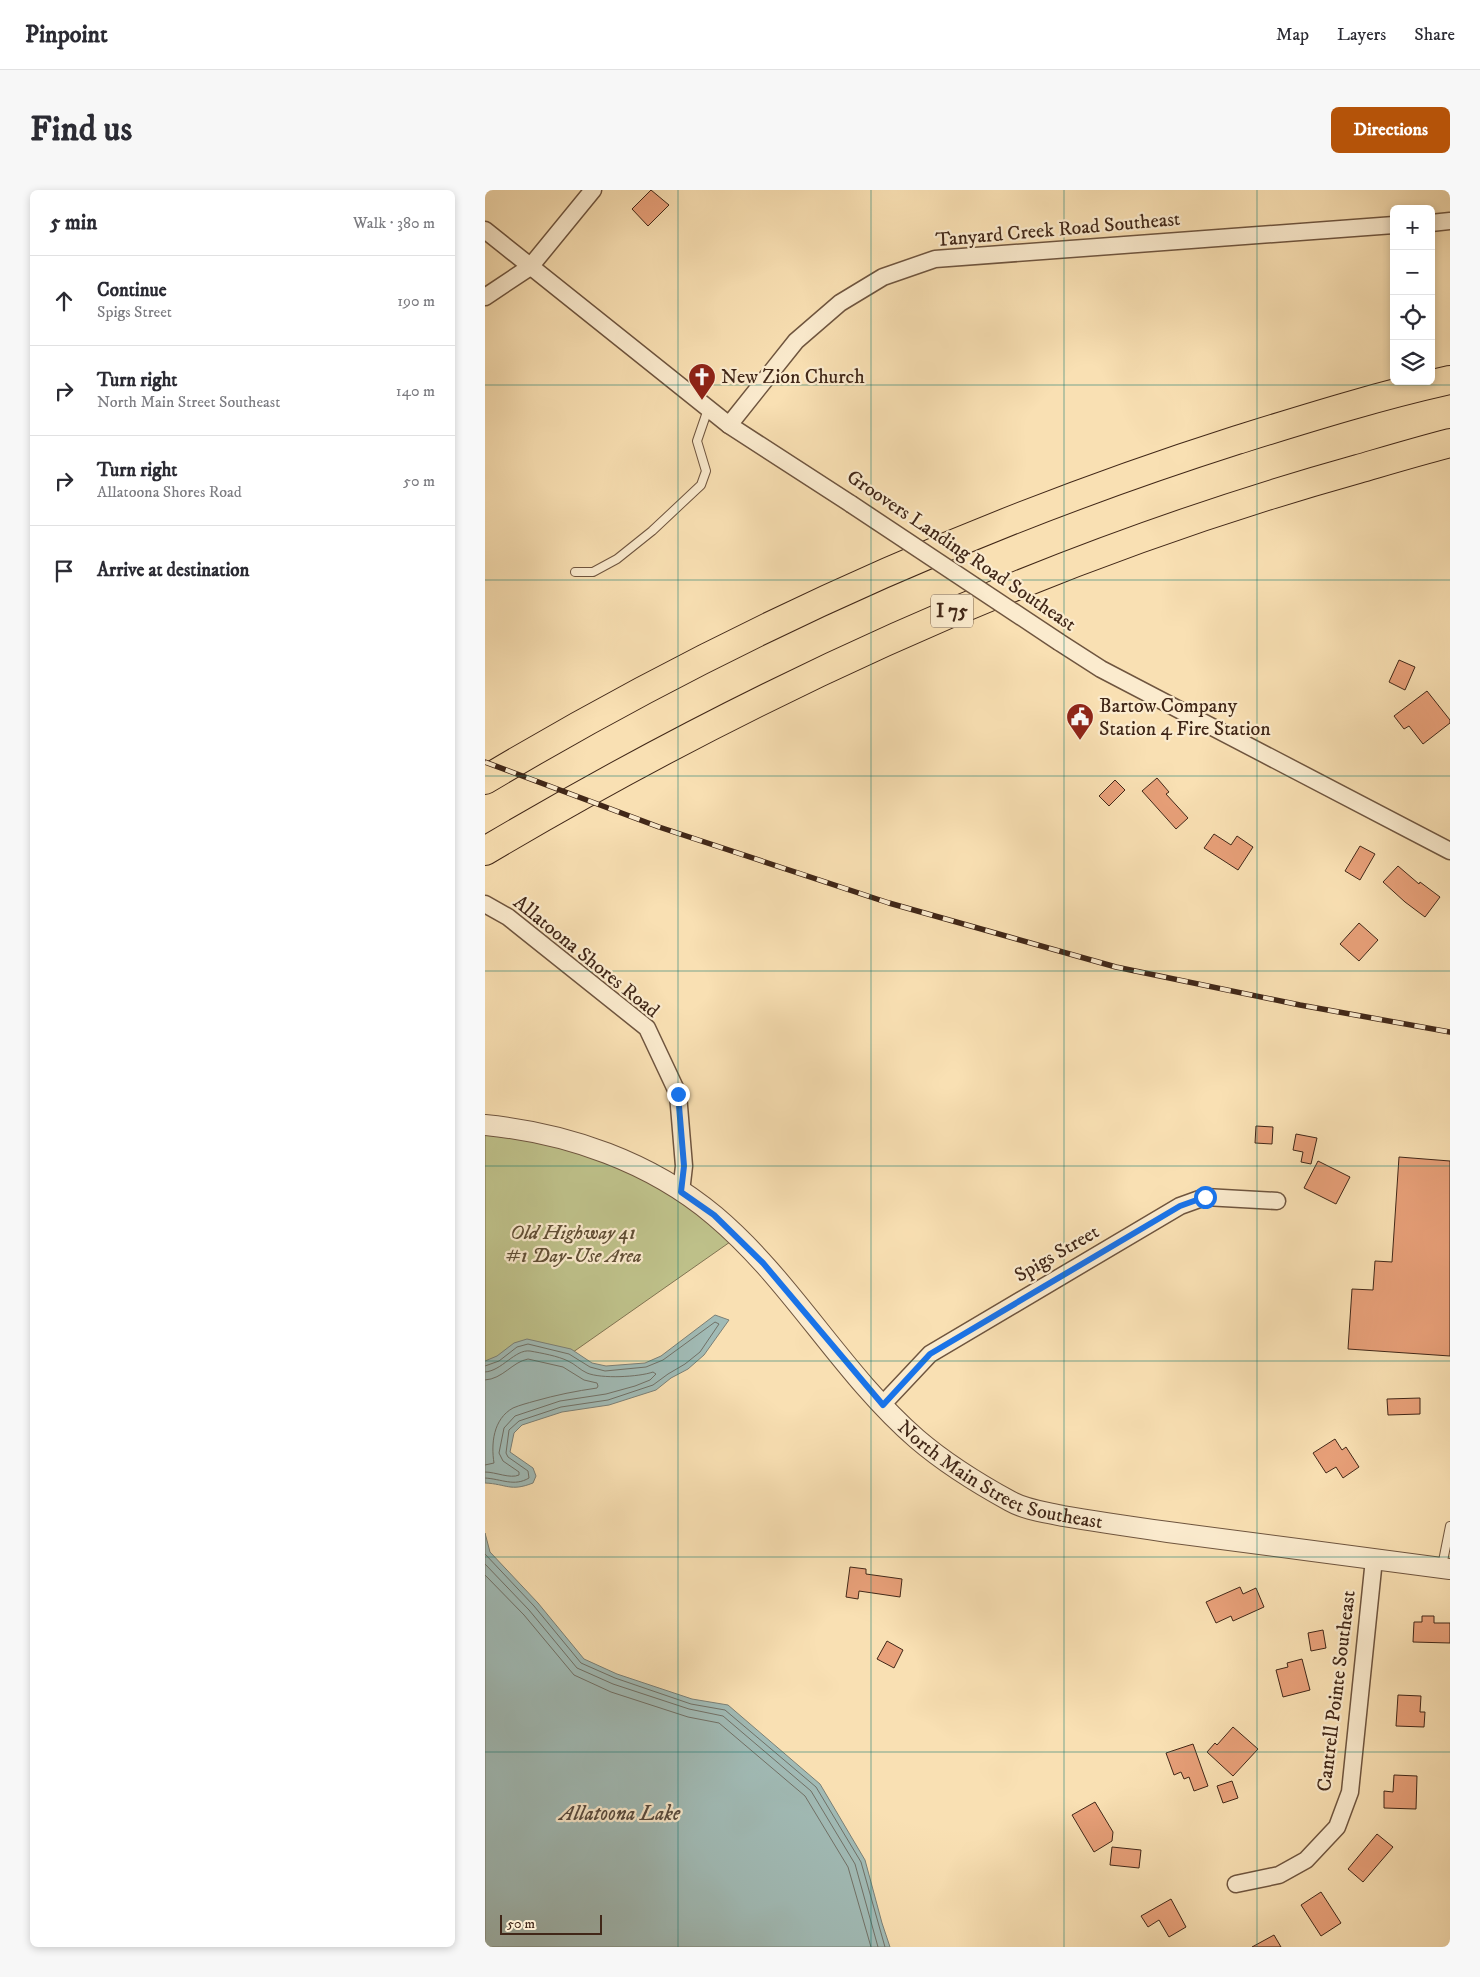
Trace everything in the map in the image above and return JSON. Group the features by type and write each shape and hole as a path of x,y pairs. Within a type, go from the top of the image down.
{"highway":[{"path":"485,780 634,694 728,646 940,549 1049,505 1177,460 1323,414 1450,380"},
{"name":"I 75","path":"485,851 565,803 731,714 913,628 995,593 1131,540 1199,517 1331,476 1450,443"}],"street":[{"path":"485,297 530,267 593,190"},
{"path":"1435,222 1450,221"},
{"name":"Tanyard Creek Road Southeast","path":"729,425 796,341 840,303 883,277 935,259 1390,225"},
{"name":"Groovers Landing Road Southeast","path":"485,230 729,425 1059,642 1118,678 1450,850"},
{"name":"Allatoona Shores Road","path":"485,904 508,917 647,1028 678,1094 684,1166 681,1192"},
{"name":"North Main Street Southeast","path":"485,1125 533,1131 598,1150 655,1175 714,1215 763,1263 883,1405 918,1440 943,1460 1013,1502 1031,1510 1133,1528 1446,1569"},
{"name":"Spigs Street","path":"883,1405 930,1354 1180,1206 1205,1197 1277,1201"},
{"name":"Cantrell Pointe Southeast","path":"1236,1884 1279,1875 1306,1860 1337,1827 1350,1792 1374,1559"}],"lane":[{"path":"575,572 593,572 617,559 652,531 701,484 706,470 697,441 708,408"},
{"path":"1446,1569 1450,1526"}],"green space":[{"name":"Old Highway 41 #1 Day-Use Area","path":"485,1135 514,1138 570,1151 624,1170 674,1197 698,1214 730,1242 519,1390 485,1438"}],"water":[{"path":"715,1315 729,1320 704,1355 688,1369 671,1378 656,1390 609,1405 562,1412 522,1425 514,1433 510,1452 533,1468 536,1476 533,1483 514,1487 485,1483 485,1361 497,1356 514,1343 527,1339 571,1349 592,1363 606,1366 645,1363 661,1356"},
{"name":"Allatoona Lake","path":"485,1533 490,1552 538,1603 584,1659 617,1674 692,1699 728,1705 820,1784 865,1860 890,1947 485,1947"}],"building":[{"path":"651,190 669,205 648,226 632,209"},
{"path":"1399,660 1415,667 1405,690 1389,682"},
{"path":"1427,691 1450,720 1450,723 1423,744 1409,726 1404,729 1394,716"},
{"path":"1157,778 1169,792 1166,794 1188,818 1176,829 1142,791"},
{"path":"1115,780 1125,790 1109,806 1099,796"},
{"path":"1214,834 1231,845 1237,836 1253,847 1238,870 1204,848"},
{"path":"1360,846 1375,854 1360,880 1345,871"},
{"path":"1398,866 1419,884 1420,882 1440,897 1425,917 1383,882"},
{"path":"1359,923 1378,940 1359,961 1340,944"},
{"path":"1256,1126 1273,1127 1272,1144 1255,1143"},
{"path":"1296,1134 1317,1138 1311,1164 1301,1162 1303,1152 1293,1150"},
{"path":"1399,1157 1450,1161 1450,1356 1348,1349 1352,1289 1373,1290 1375,1261 1392,1262"},
{"path":"1318,1161 1350,1177 1336,1204 1304,1188"},
{"path":"1420,1398 1420,1414 1388,1415 1387,1399"},
{"path":"1335,1439 1342,1450 1346,1447 1359,1467 1343,1478 1336,1467 1326,1473 1313,1453"},
{"path":"850,1567 866,1569 866,1574 902,1579 900,1597 859,1591 858,1599 846,1597"},
{"path":"1240,1587 1243,1594 1256,1588 1264,1607 1233,1621 1231,1616 1216,1623 1206,1602"},
{"path":"1422,1616 1434,1616 1434,1623 1450,1623 1450,1643 1413,1642 1414,1622 1422,1622"},
{"path":"1323,1630 1326,1648 1311,1651 1308,1633"},
{"path":"887,1641 903,1650 894,1668 877,1659"},
{"path":"1302,1659 1310,1690 1283,1697 1276,1670 1288,1667 1287,1663"},
{"path":"1398,1695 1421,1696 1420,1712 1425,1712 1424,1727 1396,1726"},
{"path":"1233,1727 1258,1749 1233,1776 1207,1752 1215,1743 1217,1745"},
{"path":"1193,1744 1208,1786 1194,1791 1189,1777 1184,1779 1181,1772 1174,1775 1166,1753"},
{"path":"1394,1775 1417,1776 1416,1809 1384,1808 1384,1791 1393,1792"},
{"path":"1232,1781 1238,1798 1223,1803 1217,1786"},
{"path":"1095,1802 1113,1832 1112,1841 1094,1852 1072,1815"},
{"path":"1377,1834 1393,1847 1363,1882 1348,1869"},
{"path":"1112,1847 1141,1850 1139,1868 1110,1865"},
{"path":"1321,1892 1341,1923 1321,1936 1301,1905"},
{"path":"1171,1899 1186,1927 1169,1937 1159,1920 1148,1927 1141,1916"},
{"path":"1274,1935 1281,1947 1252,1947"}],"railway":[{"path":"485,762 659,827 889,903 1116,967 1300,1005 1450,1032"}],"place":[{"name":"New Zion Church","path":"702,401"},
{"name":"Bartow Company Station 4 Fire Station","path":"1080,741"}],"route":[{"path":"678,1094 684,1166 681,1192 714,1215 763,1263 883,1405 930,1354 1180,1206 1205,1197"}]}
